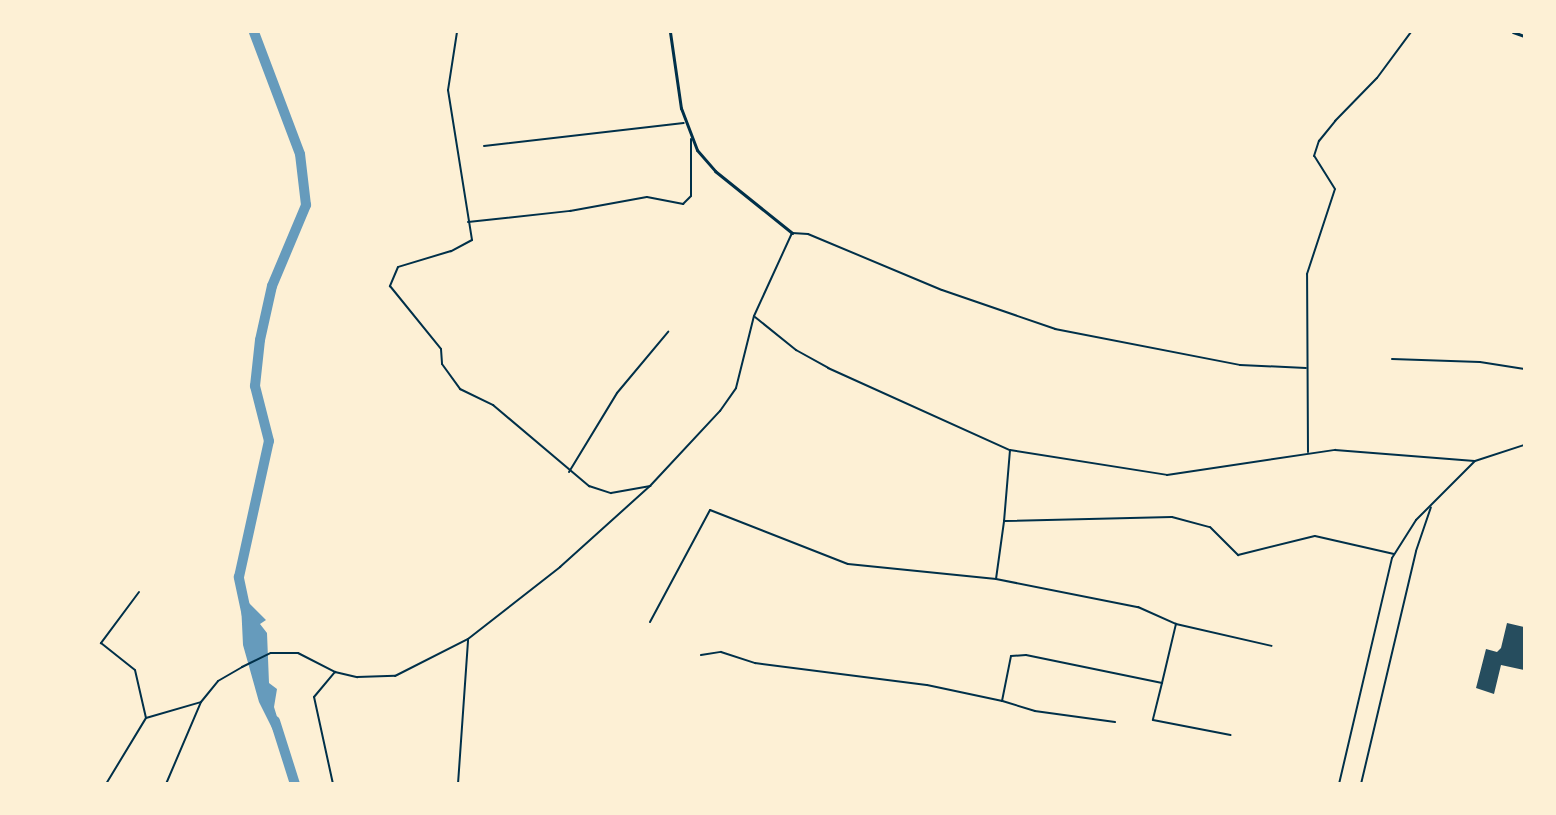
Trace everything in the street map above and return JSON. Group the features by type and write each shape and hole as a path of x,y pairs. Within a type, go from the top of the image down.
{"street":[{"path":"457,32 448,90 472,240 452,252 398,267 390,286 441,349 442,364 460,389 493,405 569,471 604,492 650,486"},
{"path":"670,32 684,123 691,139 715,171 792,233 808,234 952,293 1055,329 1240,365 1306,368"},
{"path":"1308,452 1307,274 1335,189 1314,156 1319,141 1377,78 1411,32"},
{"path":"1514,32 1524,36"},
{"path":"484,146 684,123"},
{"path":"468,222 570,211 647,197 683,204 691,196 691,139"},
{"path":"166,783 201,702 218,681 242,667 271,653 298,653 335,672 357,677 394,676 468,639 560,567 650,486 720,411 736,388 754,316 792,233"},
{"path":"754,316 778,338 826,367 1010,450 1167,475 1308,452 1350,451 1475,461 1524,445"},
{"path":"569,471 617,393 668,332"},
{"path":"1392,359 1480,362 1524,369"},
{"path":"996,579 1010,450"},
{"path":"1339,783 1394,554 1432,505 1475,461"},
{"path":"1361,783 1416,551 1432,505"},
{"path":"650,622 710,510 848,564 996,579 1138,607 1176,624 1272,646"},
{"path":"1004,521 1172,517 1210,527 1238,555 1315,536 1394,554"},
{"path":"139,592 101,643 135,670 146,718"},
{"path":"1176,624 1153,720 1231,735"},
{"path":"458,783 468,639"},
{"path":"701,655 721,652 755,663 927,685 1002,701 1035,711 1115,722"},
{"path":"1002,701 1011,656 1026,655 1162,682"},
{"path":"333,783 314,697 335,672"},
{"path":"106,783 146,718 201,702"}],"water":[{"path":"247,601 266,620 260,624 267,633 269,683 277,689 274,707 282,733 275,734 259,702 243,645 241,603"}],"building":[{"path":"1507,623 1524,627 1524,670 1501,665 1494,694 1476,688 1486,649 1497,652 1501,648"}],"waterway":[{"path":"247,616 239,577 269,441 255,386 260,340 272,286 306,205 300,154 254,32"},
{"path":"275,721 295,784"}]}
